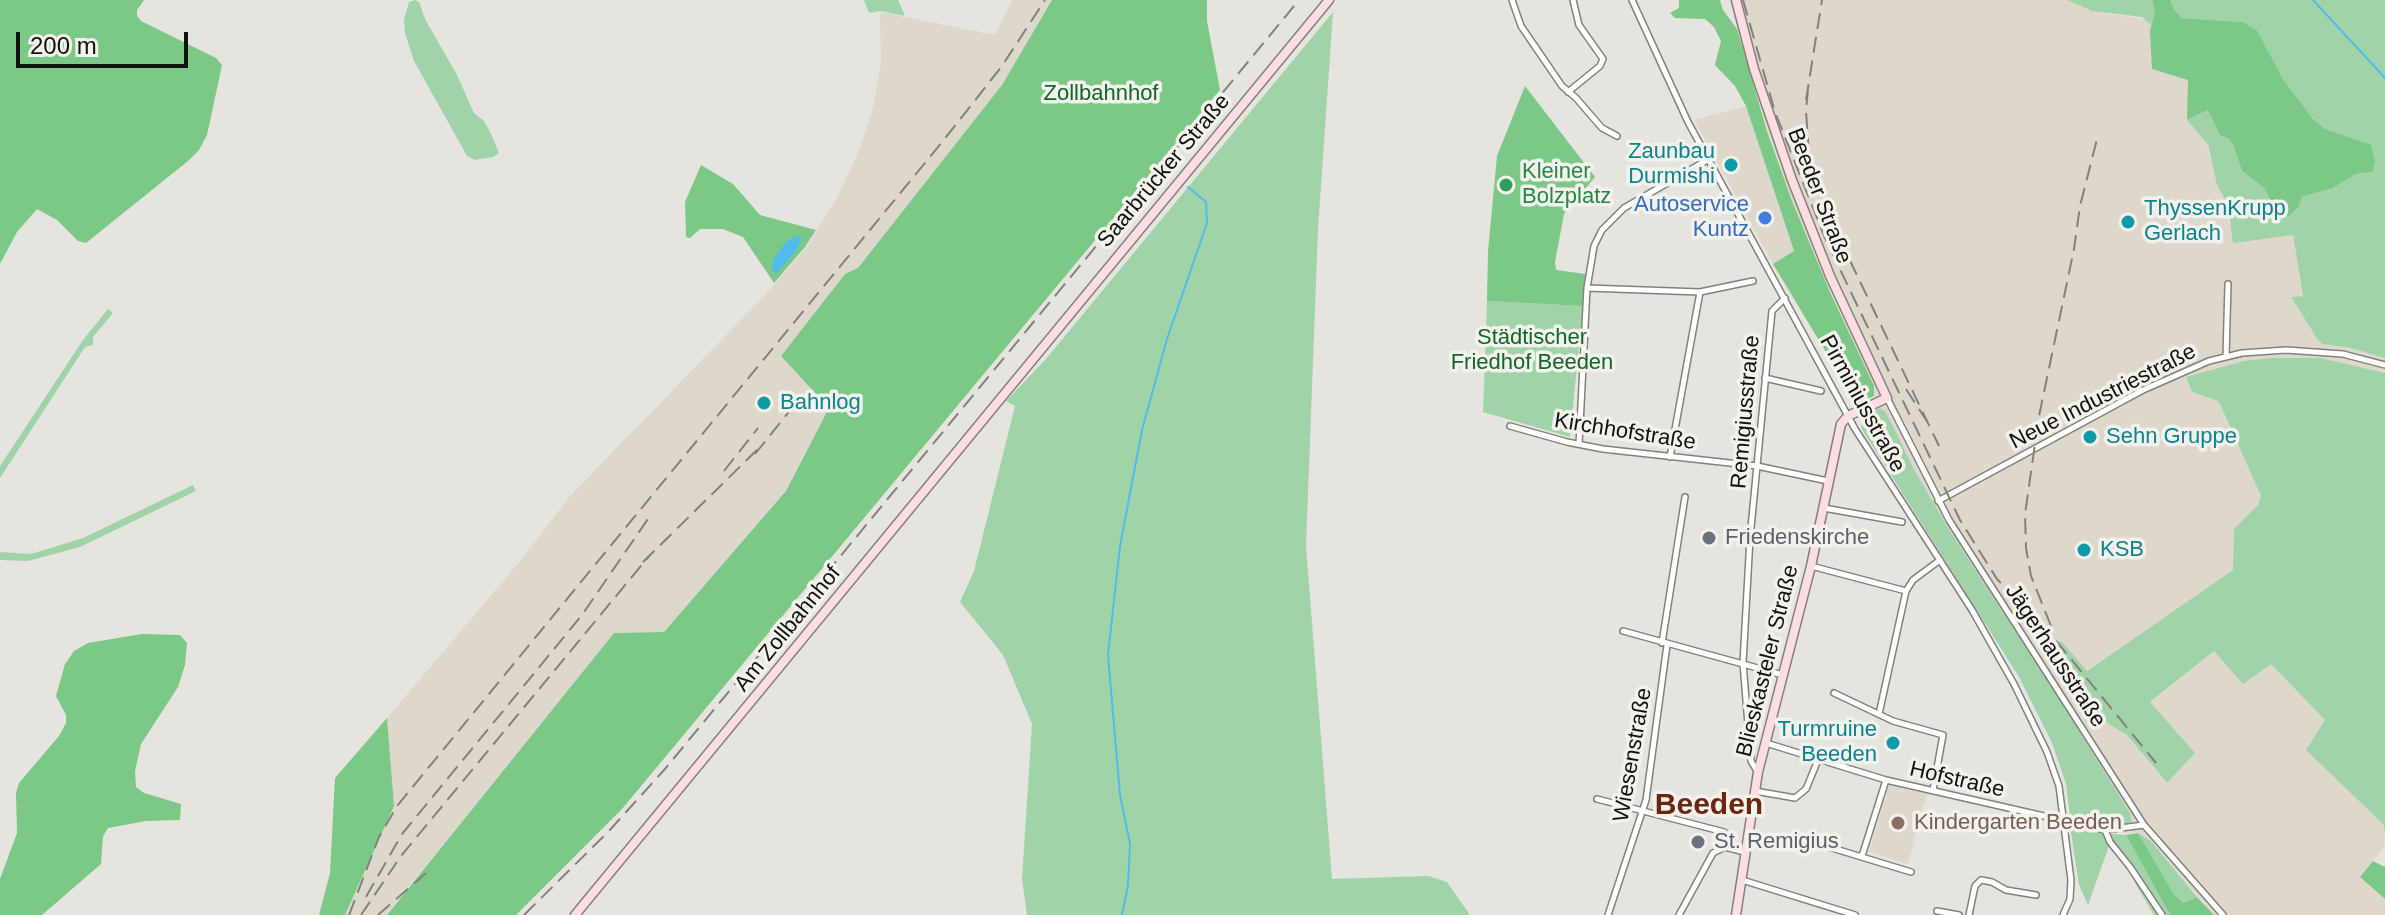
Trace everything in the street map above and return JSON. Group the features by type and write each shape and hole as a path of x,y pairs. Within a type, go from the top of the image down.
{"main road":[{"name":"Saarbrücker Straße","path":"1028,365 1329,0"},
{"name":"Beeder Straße","path":"1736,0 1754,69 1792,180 1830,276 1887,398"},
{"name":"Am Zollbahnhof","path":"575,915 1028,365"},
{"path":"1848,416 1887,398"},
{"name":"Blieskasteler Straße","path":"1736,915 1758,772 1811,566 1841,424 1848,416"}],"street":[{"path":"1512,0 1521,26 1568,92 1602,128 1617,136"},
{"path":"1568,92 1600,66 1603,59 1579,25 1573,0"},
{"name":"Pirminiusstraße","path":"1632,0 1688,122 1848,416 2007,671 2047,752 2059,786 2071,880 2070,899 2063,915"},
{"path":"1579,444 1587,288 1594,246 1602,230 1624,208 1709,159"},
{"path":"1587,288 1700,292 1753,281"},
{"path":"2226,357 2228,284"},
{"path":"1670,457 1700,292"},
{"name":"Remigiusstraße","path":"1758,772 1751,761 1743,663 1772,311 1785,298"},
{"name":"Neue Industriestraße","path":"1938,501 2196,365 2226,357 2286,350 2320,351 2385,365"},
{"path":"1765,378 1821,391"},
{"name":"Jägerhausstraße","path":"1887,398 1938,501 2144,825 2223,915"},
{"name":"Kirchhofstraße","path":"1510,426 1579,444 1757,466 1829,482"},
{"name":"Wiesenstraße","path":"1608,915 1644,810 1685,497"},
{"path":"1824,508 1902,522"},
{"path":"1879,714 1906,591 1913,580 1940,560"},
{"path":"1811,566 1906,591"},
{"path":"1623,631 1784,676"},
{"path":"1834,693 1905,725 1943,735 1933,790"},
{"name":"Hofstraße","path":"1766,743 1886,780 2105,830 2144,825"},
{"path":"1754,791 1795,798 1806,789 1818,760"},
{"path":"1862,856 1886,780"},
{"path":"1597,799 1724,832 1727,836 1725,847"},
{"path":"2105,830 2110,842 2162,915"},
{"path":"1819,844 1911,872"},
{"path":"1679,915 1709,858 1725,847 1745,852"},
{"path":"1741,880 1855,915"},
{"path":"1969,915 1975,886 1981,880 2006,890 2036,895"},
{"path":"1937,911 1959,915"}],"shaded area":[{"path":"1012,0 1052,0 1002,85 858,268 845,274 781,356 829,408 786,491 664,632 614,633 386,915 345,915 394,806 387,718 517,565 571,495 764,296 806,248 838,196 872,113 881,64 880,12 995,35"},
{"path":"1730,0 2067,0 2092,11 2148,20 2151,25 2152,68 2189,80 2187,120 2207,145 2217,185 2228,204 2229,224 2293,235 2303,296 2291,297 2318,340 2322,344 2385,358 2385,373 2321,358 2271,358 2244,361 2186,377 2192,392 2217,400 2220,404 2261,496 2258,505 2234,529 2234,570 2086,671 2061,641 2055,646 2037,626 2029,629 2106,722 2127,735 2166,783 2195,753 2150,703 2214,651 2271,663 2325,720 2307,750 2384,825 2385,846 2360,877 2385,899 2385,915 2214,915 2151,841 2138,833 2094,832 2094,823 2122,828 2130,813 1950,531 1916,473 1886,412 1874,396 1875,392 1792,201 1748,71"},
{"path":"1746,106 1794,252 1773,264 1694,120"},
{"name":"Kindergarten Beeden","path":"1889,785 1927,794 1908,864 1869,852"}],"green space":[{"path":"0,0 144,0 137,10 141,21 216,58 222,65 207,135 188,161 86,243 78,241 57,220 37,209 17,232 0,264"},
{"path":"864,0 898,0 905,16 880,11 869,13"},
{"name":"Zollbahnhof","path":"1052,0 1207,0 1207,21 1220,90 622,809 516,915 387,915 614,633 664,632 786,491 829,408 781,356 845,274 858,268 1002,85"},
{"path":"1679,0 1720,0 1723,10 1737,29 1767,131 1792,201 1874,386 1874,396 1857,404 1850,401 1835,367 1773,264 1794,251 1746,106 1735,86 1715,65 1721,41 1714,27 1705,19 1675,18 1670,13 1679,8"},
{"path":"2067,0 2152,0 2155,10 2151,25 2142,17 2092,11"},
{"path":"2152,0 2170,0 2182,18 2243,22 2257,30 2283,79 2314,120 2325,129 2371,145 2375,162 2372,172 2356,174 2333,188 2302,197 2299,206 2289,216 2278,216 2264,188 2242,171 2233,145 2228,138 2220,135 2208,110 2187,120 2188,80 2152,69 2150,31 2155,10"},
{"path":"2170,0 2385,0 2385,358 2322,344 2318,340 2291,297 2303,296 2293,235 2233,243 2228,204 2217,185 2208,145 2187,120 2208,110 2220,134 2229,138 2233,145 2242,171 2264,188 2274,210 2299,206 2302,197 2333,188 2356,174 2372,172 2314,120 2283,79 2257,30 2243,22 2182,18 2173,10"},
{"path":"409,2 419,2 474,113 484,121 492,136 499,153 493,157 475,160 467,156 414,61 404,20"},
{"path":"1333,12 1318,229 1306,546 1332,879 1428,876 1447,882 1470,915 1027,915 1022,879 1032,724 1003,655 960,602 974,571 1015,406 1006,401 1046,359"},
{"path":"1525,86 1595,177 1564,214 1555,262 1556,270 1585,274 1583,306 1487,301 1488,251 1497,156"},
{"path":"701,165 733,184 760,215 816,230 774,283 743,237 723,229 700,229 690,238 686,237 685,202"},
{"name":"Städtischer Friedhof Beeden","path":"1487,301 1583,306 1570,437 1483,412"},
{"path":"108,309 113,313 93,337 93,345 85,347 0,478 0,466 83,340"},
{"path":"2321,358 2385,373 2385,838 2384,825 2306,750 2325,720 2271,664 2243,684 2214,651 2150,702 2195,753 2167,783 2127,735 2106,722 2096,723 2028,629 2037,626 2055,645 2061,641 2087,671 2233,570 2234,529 2258,505 2261,496 2220,404 2192,392 2186,377 2244,361"},
{"path":"1880,408 1886,412 1916,473 1950,531 2130,813 2132,823 2128,826 2104,825 2070,817 2066,784 2052,743 2019,677 1861,428 1863,416"},
{"path":"193,485 196,491 80,547 28,561 0,560 0,552 31,554 83,538"},
{"path":"142,634 180,635 187,643 185,665 178,687 141,744 135,771 136,787 144,793 181,804 180,820 146,821 108,828 103,836 101,864 42,915 0,915 0,879 17,833 16,793 19,783 59,736 66,723 66,715 56,696 65,664 74,651 88,643"},
{"path":"387,718 394,806 345,915 319,915 330,873 335,778"},
{"path":"2070,826 2126,835 2170,915 2154,915 2132,874 2109,846 2088,905 2079,885"},
{"path":"2138,833 2151,841 2197,897 2183,903 2173,895"},
{"path":"2138,833 2174,895 2183,903 2197,897 2214,915 2170,915 2126,835"},
{"path":"2373,861 2385,867 2385,899 2360,877"}],"water":[{"path":"796,236 802,238 796,251 776,274 772,268 773,260 785,243"}],"waterway":[{"path":"2313,0 2385,78"},
{"path":"1122,915 1128,885 1130,844 1120,795 1108,655 1120,546 1142,430 1167,339 1207,223 1206,202 1188,187"}],"railway":[{"path":"349,915 379,837 397,806 943,141 1002,66 1045,0"},
{"path":"524,915 608,832 665,769 1299,0"},
{"path":"1743,0 1775,112 1825,238 1960,520 1997,579 2053,637 2156,763"},
{"path":"1806,100 1822,0"},
{"path":"1808,89 1809,156 1817,192"},
{"path":"2051,626 2031,576 2025,514 2039,416 2080,206 2098,135"},
{"path":"1829,217 1939,446"},
{"path":"1906,389 1930,426"},
{"path":"755,454 795,404"},
{"path":"724,471 758,428"},
{"path":"643,562 762,445"},
{"path":"366,897 402,834 582,615 650,516"},
{"path":"361,915 401,856 650,555"},
{"path":"378,915 426,873"}],"place":[{"name":"Zaunbau Durmishi","path":"1731,165"},
{"name":"Kleiner Bolzplatz","path":"1506,185"},
{"name":"Autoservice Kuntz","path":"1765,218"},
{"name":"ThyssenKrupp Gerlach","path":"2128,222"},
{"name":"Bahnlog","path":"764,403"},
{"name":"Sehn Gruppe","path":"2090,437"},
{"name":"Friedenskirche","path":"1709,538"},
{"name":"KSB","path":"2084,550"},
{"name":"Turmruine Beeden","path":"1893,743"},
{"name":"Kindergarten Beeden","path":"1898,823"},
{"name":"St. Remigius","path":"1698,842"}],"district":[{"name":"Beeden","path":"1709,806"}]}
